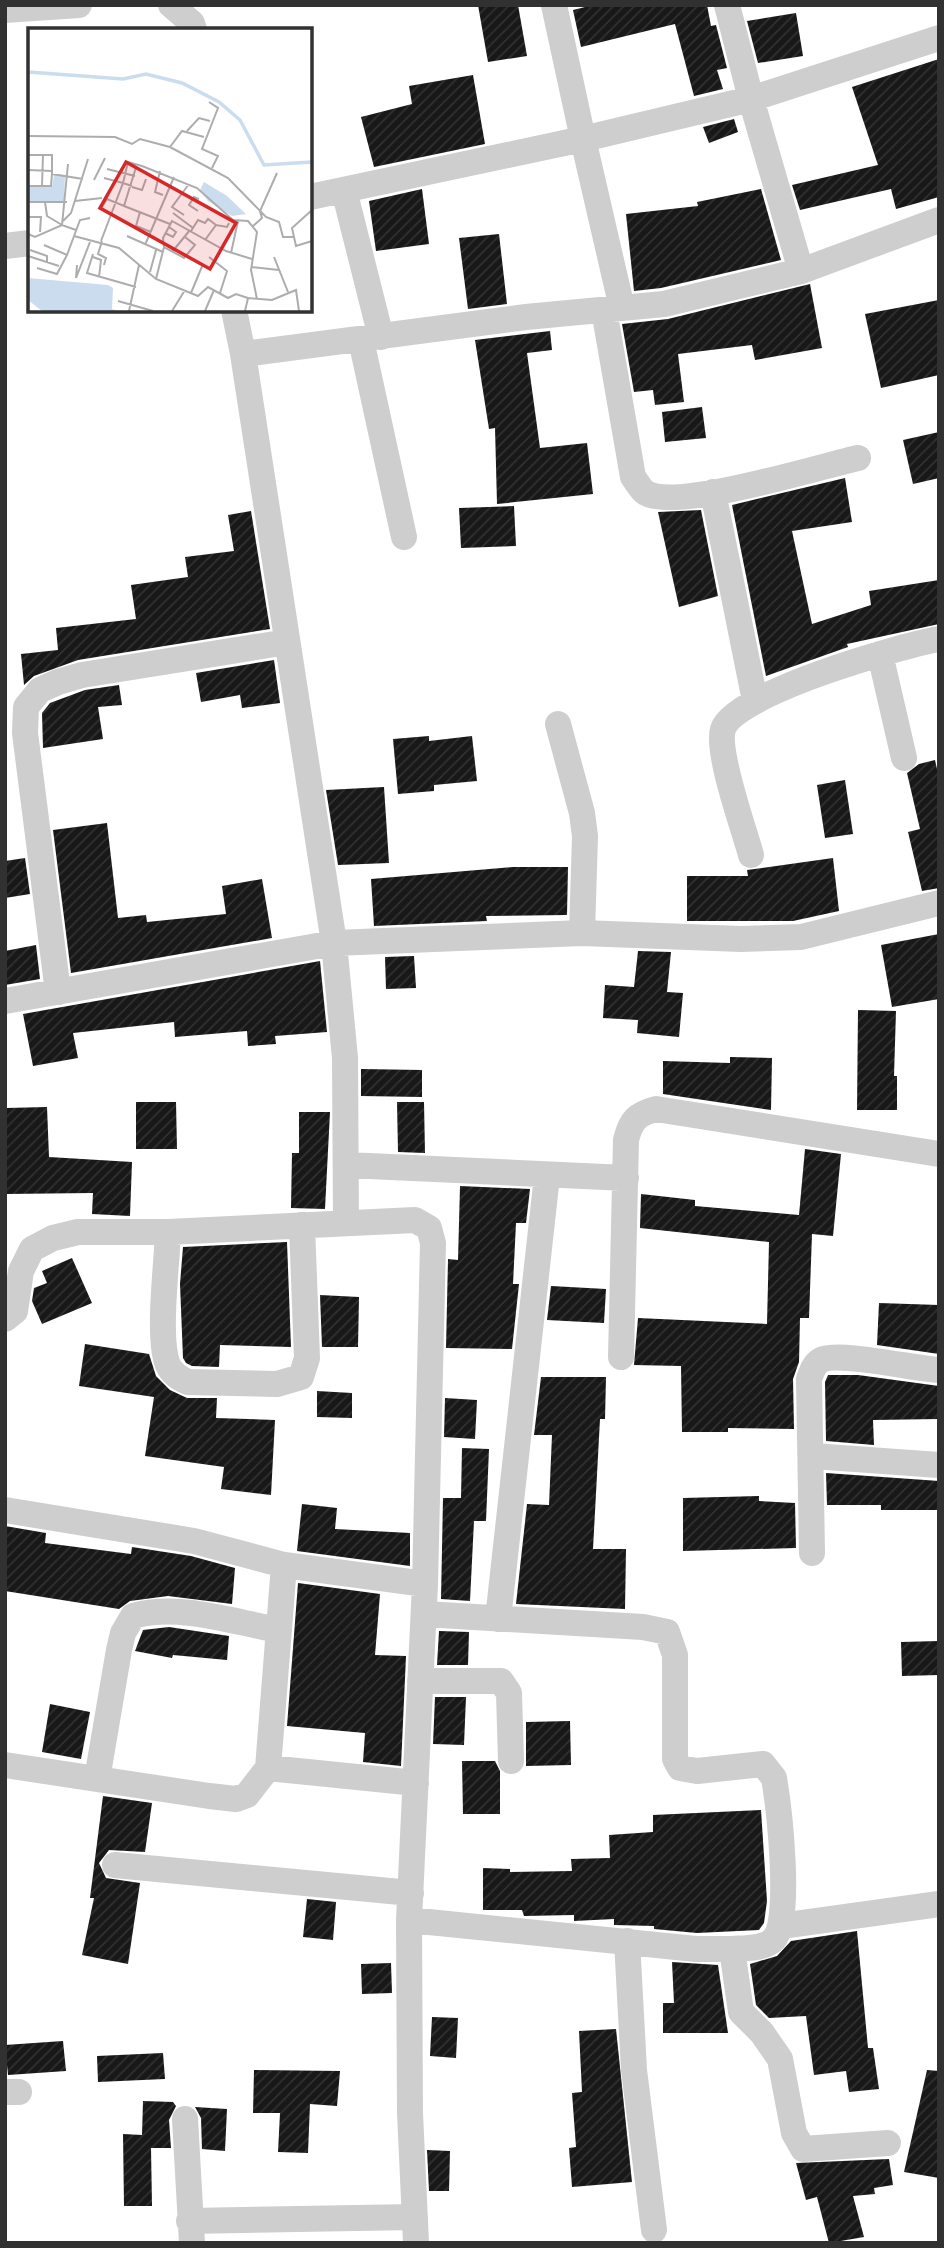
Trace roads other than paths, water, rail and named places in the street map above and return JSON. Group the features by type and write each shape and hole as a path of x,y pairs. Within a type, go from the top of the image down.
{"street":[{"path":"5,10 79,5"},
{"path":"171,5 192,23 193,28"},
{"path":"554,5 583,139 613,309 633,477 645,492 659,497 691,498 858,458"},
{"path":"727,5 801,271"},
{"path":"312,197 583,139 751,99 939,38"},
{"path":"344,190 404,537"},
{"path":"243,354 664,304 801,271 939,220"},
{"path":"5,246 28,243"},
{"path":"234,312 334,943 345,1058 346,1223"},
{"path":"713,492 755,701"},
{"path":"751,855 722,749 723,729 731,717 755,701 845,664 938,641"},
{"path":"58,992 15,724 26,707 40,690 82,675 287,642"},
{"path":"880,654 904,758"},
{"path":"558,724 582,813 585,836 582,933"},
{"path":"5,1001 334,943 582,933 741,939 801,937 939,903"},
{"path":"621,1357 626,1140 629,1125 638,1114 656,1109 939,1154"},
{"path":"347,1165 626,1178"},
{"path":"498,1619 547,1176"},
{"path":"5,1319 15,1311 21,1271 32,1249 53,1238 78,1232 168,1232 415,1220 429,1228 431,1233 425,1584 409,1920 410,2113 415,2230 190,2232 185,2119"},
{"path":"168,1232 164,1342 168,1364 176,1377 188,1382 277,1384 300,1377 307,1358 302,1225"},
{"path":"812,1553 813,1457 810,1379 813,1367 822,1360 852,1359 939,1370"},
{"path":"813,1457 939,1465"},
{"path":"5,1510 194,1541 284,1565 425,1584"},
{"path":"5,1765 236,1799 247,1796 268,1768 284,1565"},
{"path":"97,1779 119,1650 123,1633 134,1616 152,1611 173,1611 279,1630"},
{"path":"409,1920 696,1949 732,1950 765,1945 774,1939 784,1916 774,1778 763,1764 697,1771 680,1768 674,1759 675,1655 667,1632 643,1627 424,1614"},
{"path":"420,1681 501,1681 509,1693 511,1760"},
{"path":"268,1768 416,1783"},
{"path":"116,1864 411,1893"},
{"path":"781,1926 939,1905"},
{"path":"627,1941 634,2070 654,2230"},
{"path":"732,1950 741,2012 762,2033 780,2059 794,2133 803,2149 888,2143"}]}
